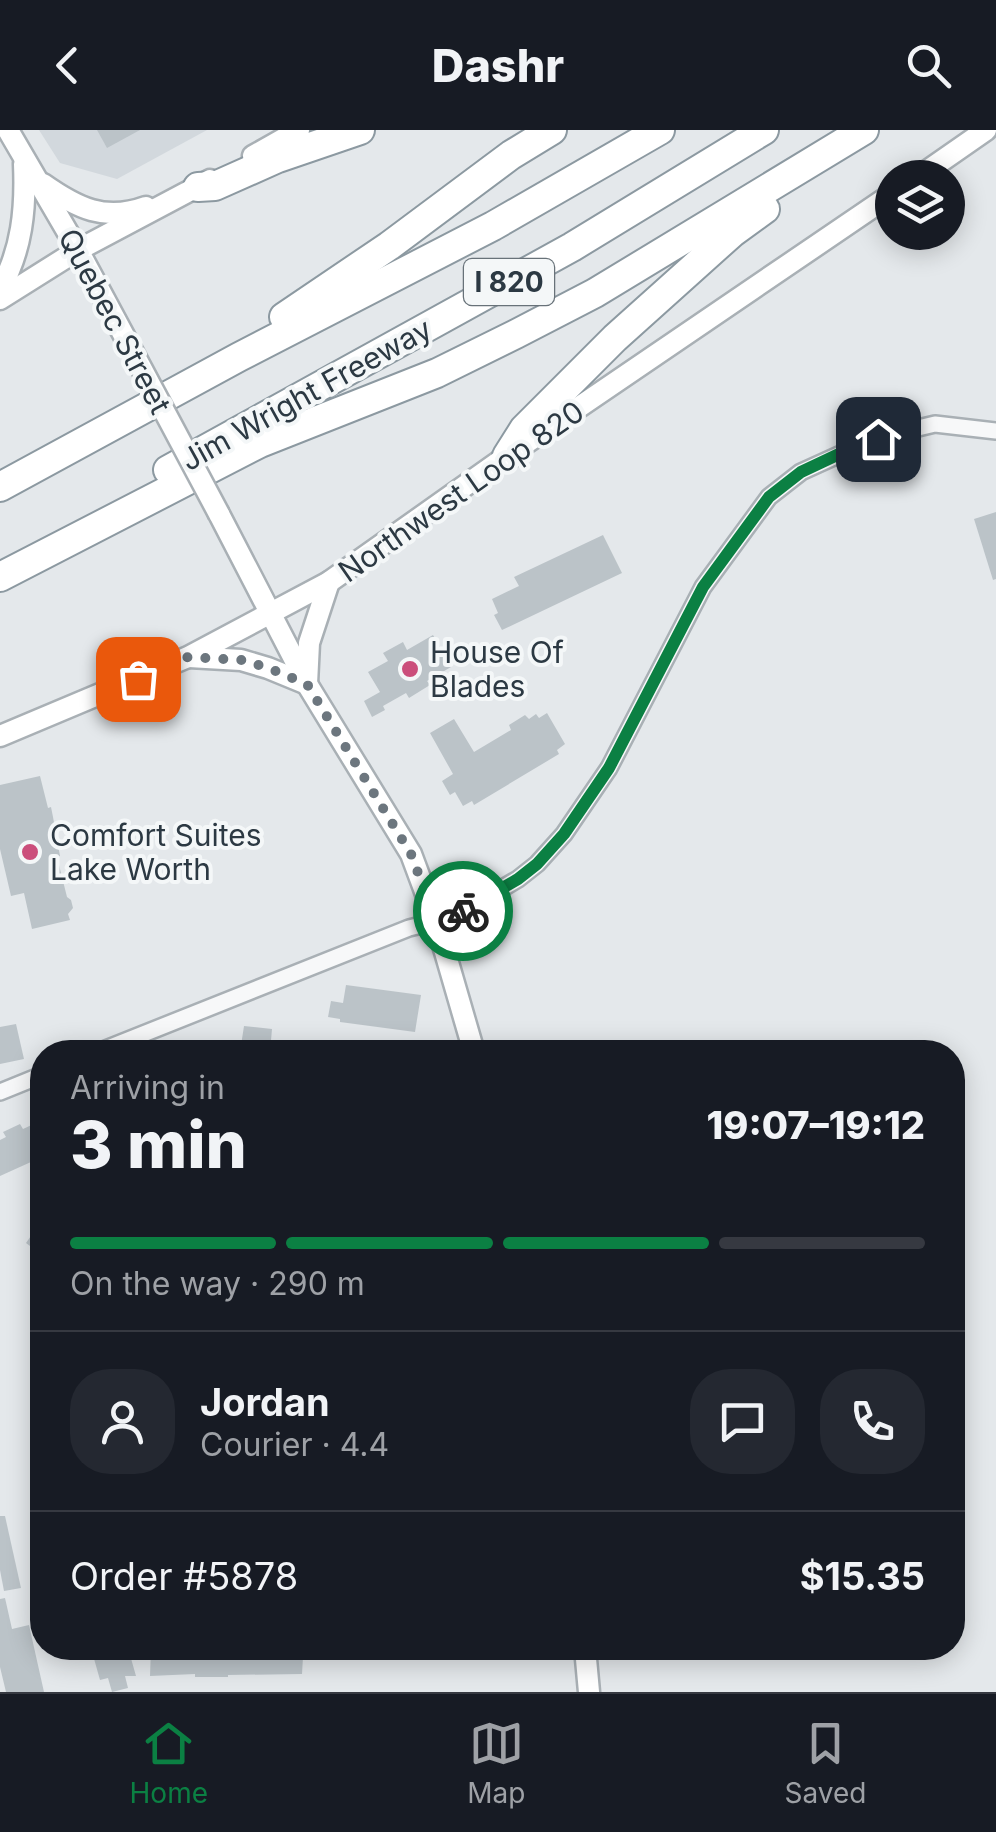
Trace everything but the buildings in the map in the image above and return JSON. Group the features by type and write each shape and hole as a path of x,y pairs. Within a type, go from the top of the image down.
{"highway":[{"path":"194,189 215,186 278,158 360,130"},
{"path":"239,357 255,335 552,130"},
{"name":"Jim Wright Freeway","path":"0,487 239,357 493,226 660,130"},
{"name":"Jim Wright Freeway","path":"0,562 572,248 764,130"},
{"path":"507,456 524,429 659,298 732,233 849,147 860,132"},
{"path":"0,577 260,444 437,373 516,334 595,293 860,132"}],"main road":[{"name":"Quebec Street","path":"8,130 78,250 307,684 411,854 436,921 471,1040"},
{"path":"0,299 78,250 299,130"},
{"path":"943,160 986,130"},
{"path":"0,290 12,268 24,215 24,157"},
{"path":"37,180 86,210 113,213 136,211 194,189"},
{"name":"Northwest Loop 820","path":"0,736 188,657 329,582 875,206"},
{"path":"188,657 242,660 307,684 309,643 329,582"},
{"path":"586,1660 589,1692"}],"street":[{"path":"128,1040 409,928 454,917 518,879 564,834 609,768 703,587 769,497 801,472 856,446 900,432 935,424 996,431"},
{"path":"0,1092 30,1080"}],"shaded area":[{"path":"39,130 207,130 117,179 60,163"}],"way so far":[{"path":"138,679 188,657 242,660 307,684 411,854 436,921 463,911"}],"place":[{"name":"House Of Blades","path":"410,669"},
{"name":"Comfort Suites Lake Worth","path":"30,852"}],"route":[{"path":"463,911 518,879 564,834 609,768 703,587 769,497 801,472 878,439"}]}
